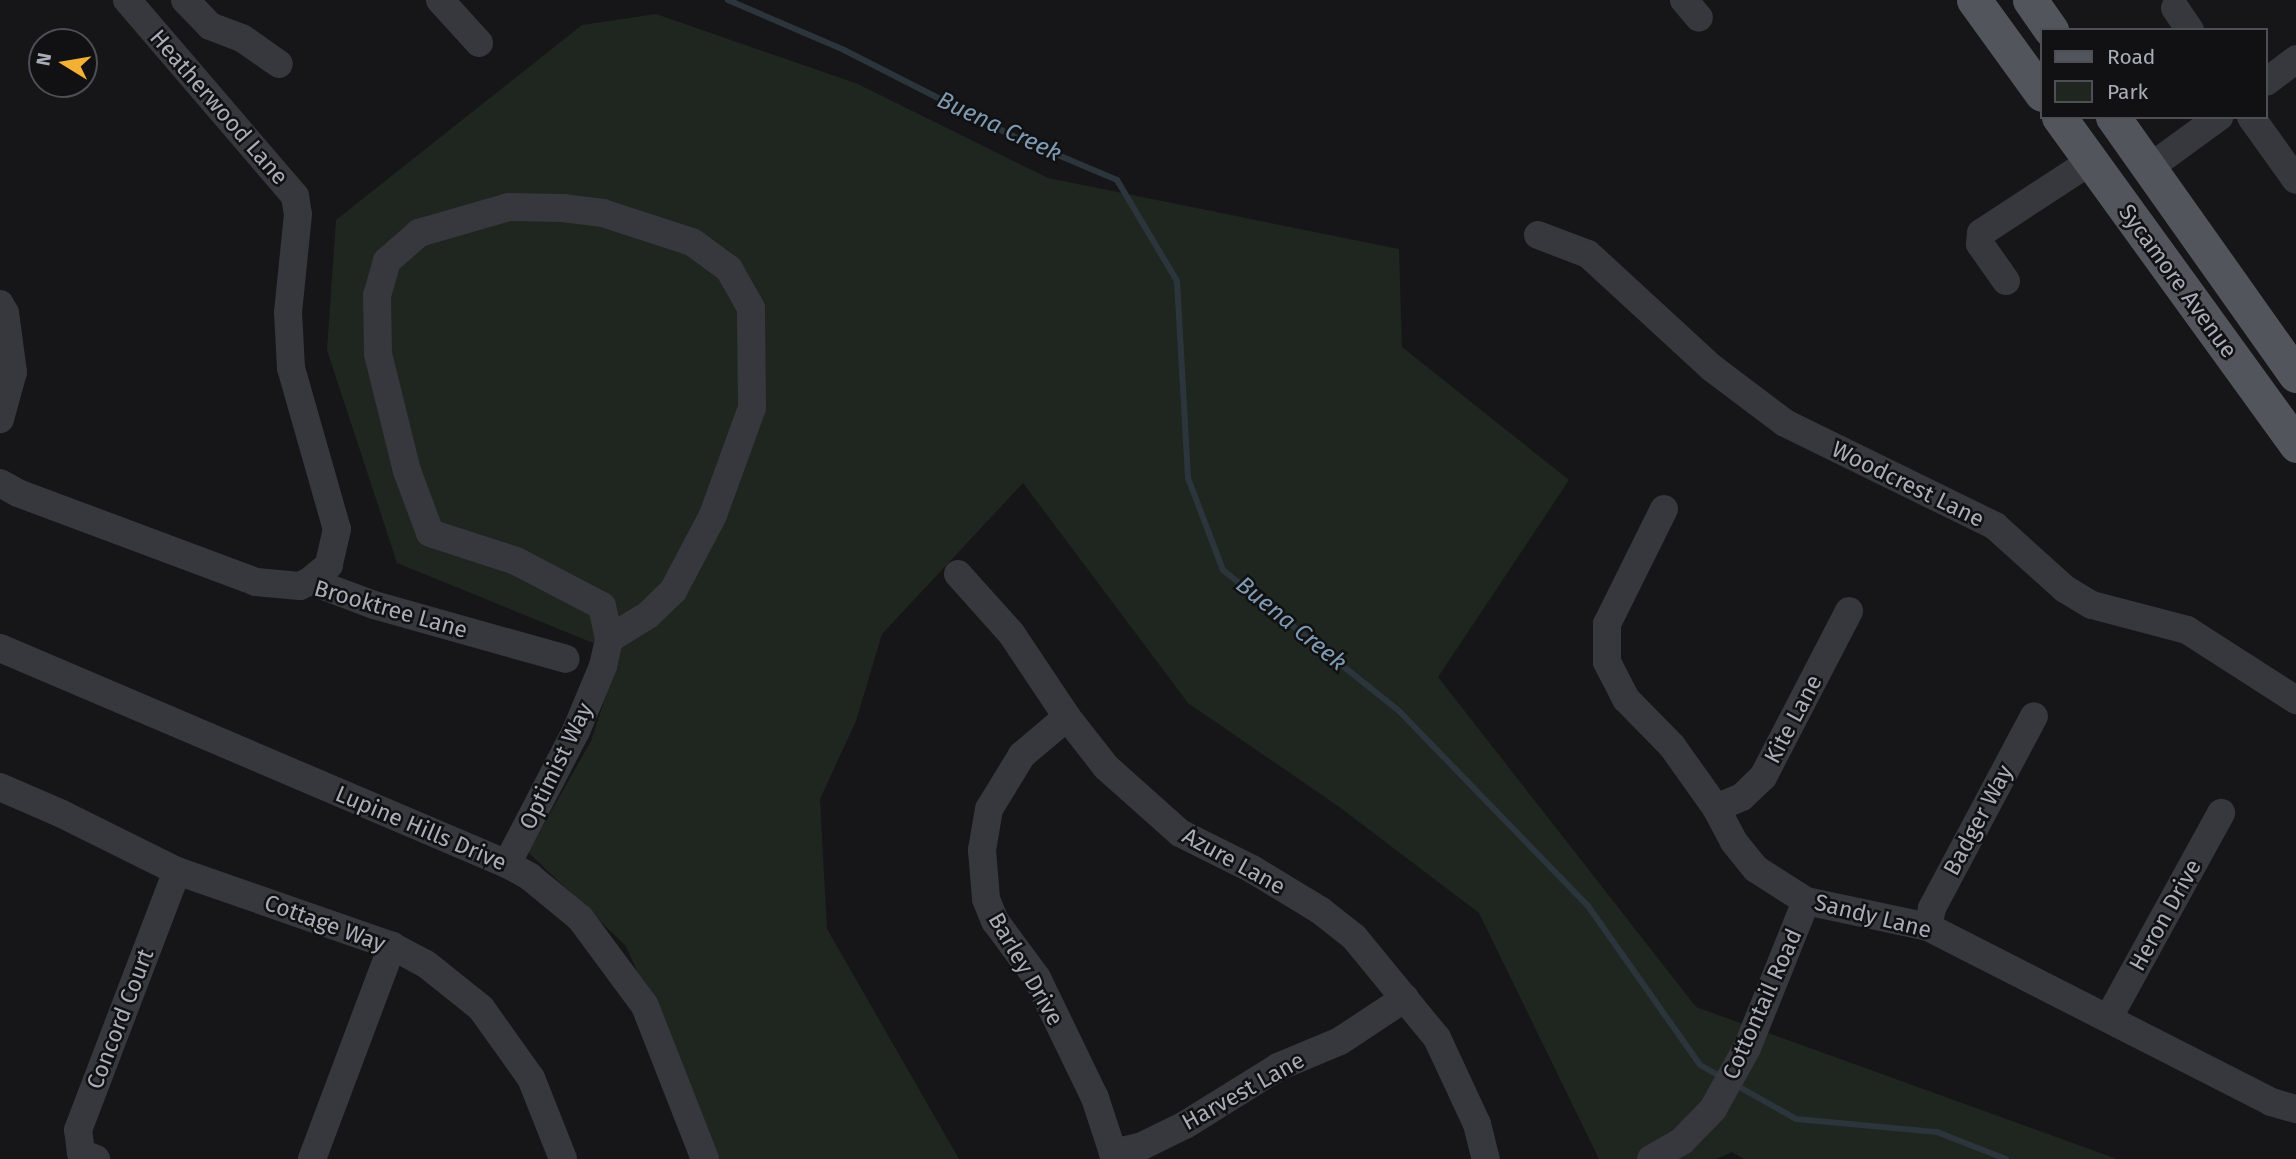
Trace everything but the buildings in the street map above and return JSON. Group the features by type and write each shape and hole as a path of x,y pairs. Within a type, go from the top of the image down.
{"main road":[{"path":"1974,0 2040,91"},
{"path":"2030,0 2050,28"},
{"name":"Sycamore Avenue","path":"2060,119 2296,445"},
{"name":"Sycamore Avenue","path":"2114,119 2296,375"}],"street":[{"name":"Heatherwood Lane","path":"127,0 295,196 298,214 288,312 290,368 337,529 329,565 310,581"},
{"path":"185,0 210,26 242,38 279,64"},
{"path":"440,0 479,43"},
{"path":"2268,81 2296,60"},
{"path":"2149,167 2216,119"},
{"path":"2252,119 2295,177"},
{"path":"2006,281 1980,244 1981,233 2091,161"},
{"path":"509,207 565,208 603,213 692,242 729,269 751,308 752,408 713,515 673,591 606,653 602,606 516,561 430,533 407,471 378,354 377,295 387,261 419,233 509,207"},
{"name":"Woodcrest Lane","path":"1538,235 1588,254 1712,368 1785,423 1995,526 2065,589 2092,605 2187,630 2296,700"},
{"path":"0,304 5,313 13,372 1,414"},
{"path":"0,461 9,488"},
{"name":"Brooktree Lane","path":"9,488 256,582 300,586 310,581 374,605 566,659"},
{"name":"Sandy Lane","path":"1664,509 1607,624 1607,662 1626,699 1672,746 1716,808 1734,842 1756,869 1806,901 1928,927 2271,1102 2296,1109"},
{"name":"Azure Lane","path":"958,574 1011,633 1067,717 1106,767 1180,832 1252,869 1321,911 1353,937 1437,1038 1477,1124 1486,1159"},
{"name":"Kite Lane","path":"1716,808 1742,797 1763,777 1849,611"},
{"name":"Lupine Hills Drive","path":"0,648 507,864 530,877 580,918 645,1006 705,1159"},
{"name":"Optimist Way","path":"507,864 576,731 606,653"},
{"name":"Badger Way","path":"1928,927 1932,908 2034,716"},
{"name":"Barley Drive","path":"1067,717 1022,755 989,808 982,849 986,899 995,921 1037,978 1095,1098 1114,1156"},
{"name":"Cottage Way","path":"0,788 60,813 177,871 392,946 426,964 481,1008 531,1078 563,1159"},
{"name":"Heron Drive","path":"2109,1017 2221,813"},
{"name":"Concord Court","path":"96,1159 81,1153 78,1130 177,871"},
{"name":"Cottontail Road","path":"1651,1159 1682,1141 1713,1109 1747,1048 1806,901"},
{"path":"312,1159 392,946"},
{"name":"Harvest Lane","path":"1114,1156 1185,1125 1278,1067 1340,1041 1405,999"}],"green space":[{"path":"656,14 858,84 1048,178 1399,249 1402,347 1569,480 1438,677 1696,1007 2117,1159 1744,1159 1732,1152 1716,1159 1599,1159 1479,913 1338,806 1188,703 1023,483 882,634 856,721 820,799 827,929 959,1159 718,1159 626,946 528,852 591,741 609,686 598,645 397,563 327,350 336,220 582,25"}],"waterway":[{"name":"Buena Creek","path":"728,0 844,50 1013,136 1117,180 1177,281 1188,478 1223,570 1400,712 1588,906 1700,1065 1722,1077"},
{"name":"Buena Creek","path":"1734,1084 1796,1119 1937,1132 2006,1159"}]}
